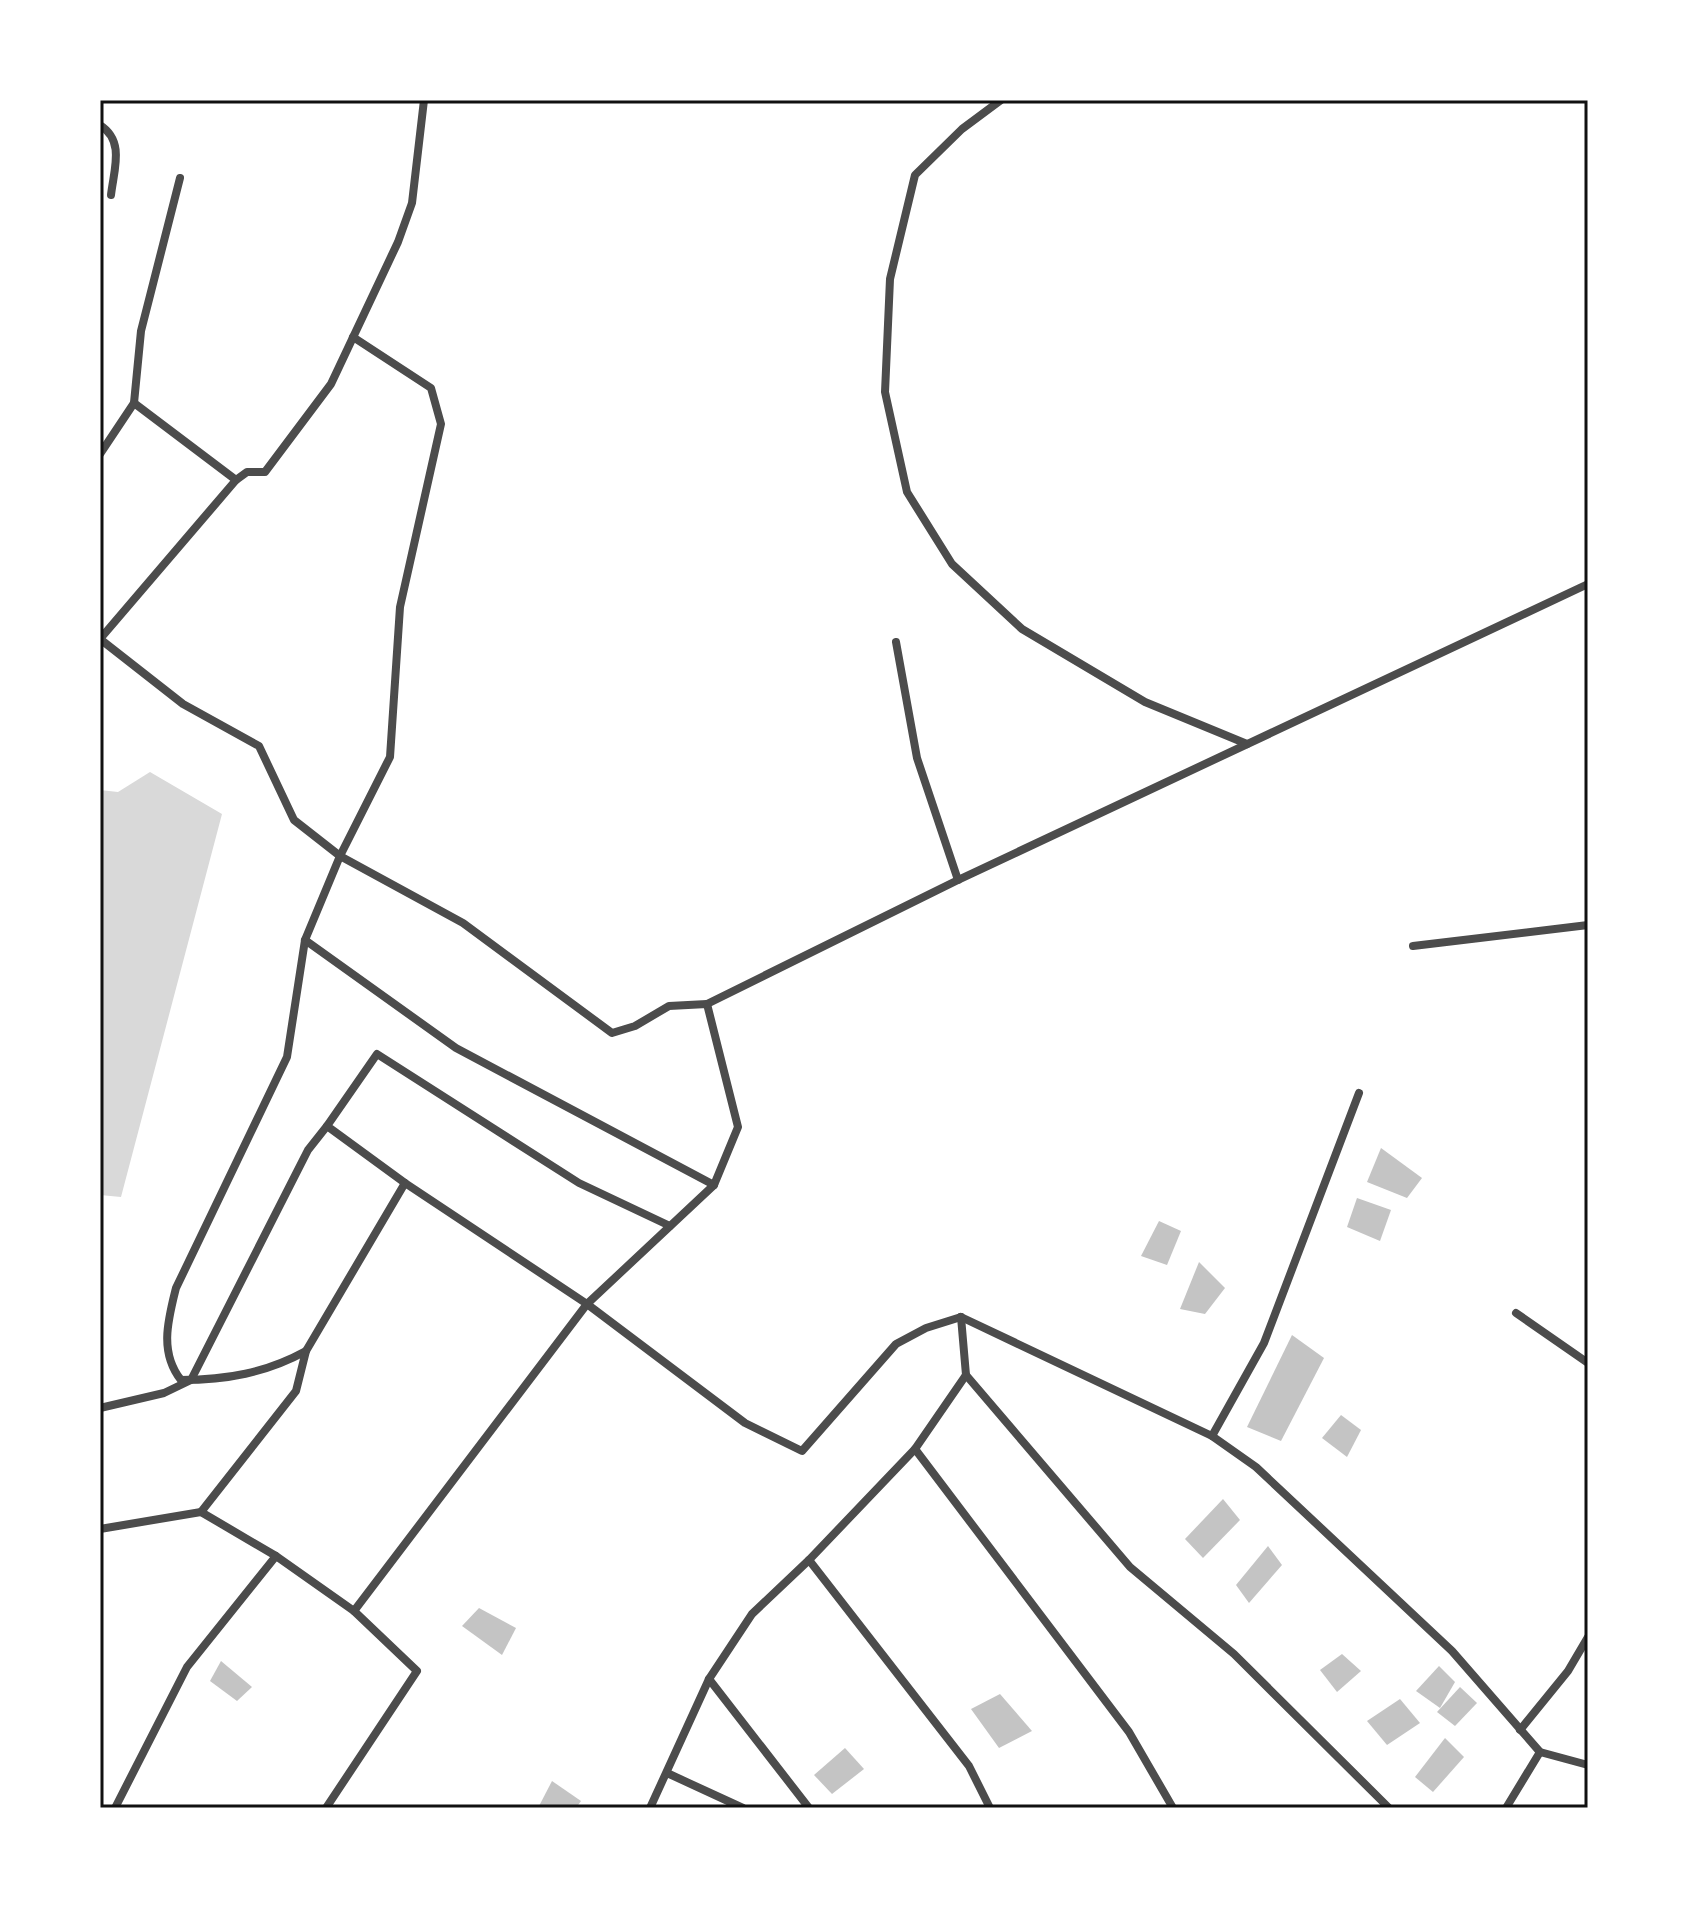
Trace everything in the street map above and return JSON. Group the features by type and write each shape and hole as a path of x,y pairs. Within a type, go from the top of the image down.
{"street":[{"path":"424,100 412,203 398,242 331,384 265,472 247,472 236,480 100,639 183,704 259,746 294,820 340,856 463,923 612,1033 635,1026 669,1006 707,1004 958,880 1588,584"},
{"path":"1001,100 962,129 915,175 890,279 885,392 907,492 952,564 1022,629 1145,702 1247,744"},
{"path":"100,125 118,145 111,195"},
{"path":"100,454 134,403 141,331 180,178"},
{"path":"306,1351 281,1365 226,1379 181,1380 170,1365 166,1328 176,1288 287,1057 305,940 340,856 390,757 400,607 441,424 431,388 353,337"},
{"path":"134,403 236,480"},
{"path":"896,642 917,758 958,880"},
{"path":"1413,946 1588,925"},
{"path":"305,940 456,1048 714,1185"},
{"path":"354,1611 587,1304 714,1185 738,1127 707,1004"},
{"path":"100,1408 164,1393 191,1380 308,1150 377,1054 579,1183 670,1226"},
{"path":"1212,1436 1264,1343 1359,1093"},
{"path":"327,1126 405,1183 587,1304 745,1423 802,1451 896,1344 926,1328 961,1317 1212,1436 1256,1467 1452,1651 1540,1752 1588,1765"},
{"path":"201,1512 296,1391 306,1351 405,1183"},
{"path":"1516,1313 1588,1363"},
{"path":"961,1317 966,1375 1130,1567 1234,1654 1389,1808"},
{"path":"650,1808 709,1679 752,1614 809,1560 915,1449 966,1375"},
{"path":"915,1449 1129,1732 1173,1808"},
{"path":"100,1529 201,1512 276,1556 354,1611 417,1671 326,1808"},
{"path":"115,1808 187,1667 276,1556"},
{"path":"809,1560 969,1766 990,1808"},
{"path":"1520,1730 1568,1671 1588,1637"},
{"path":"709,1679 809,1808"},
{"path":"1506,1808 1540,1752"},
{"path":"667,1773 743,1808"}],"shaded area":[{"path":"150,772 222,814 121,1197 100,1195 100,790 118,792"}],"building":[{"path":"1381,1148 1422,1178 1407,1198 1367,1182"},
{"path":"1357,1198 1391,1210 1380,1241 1347,1227"},
{"path":"1159,1221 1181,1231 1167,1265 1141,1256"},
{"path":"1199,1262 1225,1288 1205,1314 1180,1309"},
{"path":"1292,1335 1324,1358 1281,1441 1247,1427"},
{"path":"1341,1415 1361,1430 1347,1457 1322,1438"},
{"path":"1223,1499 1240,1520 1203,1558 1185,1539"},
{"path":"1268,1546 1282,1565 1249,1603 1236,1585"},
{"path":"479,1608 516,1628 502,1655 462,1626"},
{"path":"1342,1654 1361,1671 1337,1692 1320,1670"},
{"path":"221,1661 252,1687 237,1701 210,1681"},
{"path":"1439,1666 1455,1682 1440,1708 1416,1691"},
{"path":"1460,1687 1477,1703 1455,1726 1437,1712"},
{"path":"1000,1694 1032,1731 999,1748 971,1709"},
{"path":"1400,1699 1420,1723 1387,1745 1367,1721"},
{"path":"1445,1738 1464,1757 1433,1792 1415,1777"},
{"path":"845,1748 864,1769 832,1794 814,1775"},
{"path":"552,1781 581,1801 576,1808 538,1808"}]}
